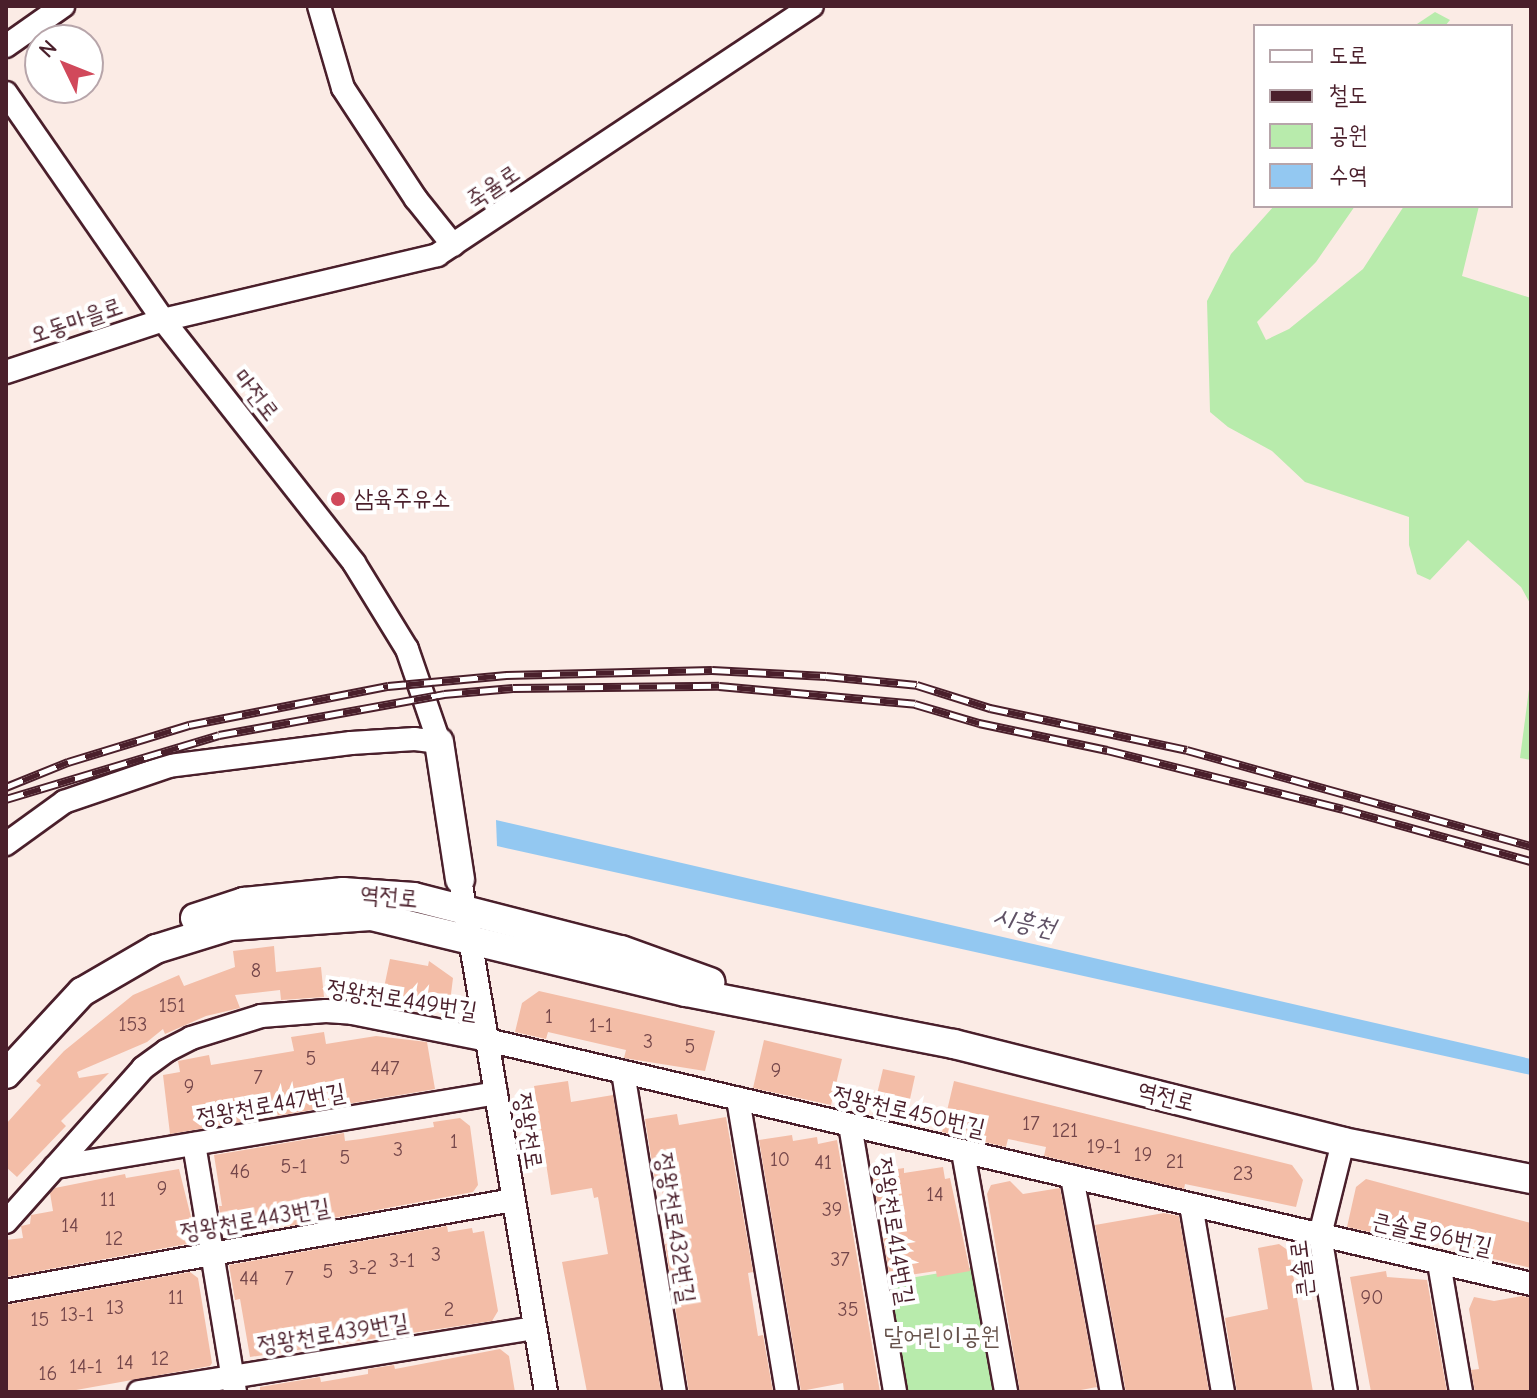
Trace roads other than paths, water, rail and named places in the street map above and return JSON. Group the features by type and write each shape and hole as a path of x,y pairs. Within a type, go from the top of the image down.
{"main road":[{"path":"439,742 460,879"},
{"name":"역전로","path":"6,1048 60,992 95,967 192,919 244,902 343,892 414,897 621,950 802,1014"},
{"name":"역전로","path":"6,1074 82,992 156,949 230,926 371,916 686,992 954,1044 1343,1142 1531,1179"}],"street":[{"path":"6,46 63,6"},
{"path":"319,6 343,88 416,199 453,245"},
{"name":"죽율로","path":"163,320 437,255 812,6"},
{"name":"마전로","path":"6,93 163,320 354,563 407,649 439,742"},
{"name":"오동마을로","path":"6,372 163,320"},
{"path":"6,844 64,802 169,766 351,743 415,739 439,742"},
{"name":"정왕천로","path":"460,879 546,1392"},
{"name":"정왕천로449번길","path":"6,1222 143,1068 191,1038 250,1020 292,1012 352,1013 487,1040"},
{"name":"정왕천로450번길","path":"487,1040 1320,1235"},
{"name":"정왕천로432번길","path":"623,1072 675,1392"},
{"name":"정왕천로447번길","path":"55,1167 496,1093"},
{"path":"738,1099 787,1392"},
{"name":"정왕천로414번길","path":"850,1125 895,1392"},
{"name":"큰솔로","path":"1343,1142 1320,1235 1346,1392"},
{"path":"194,1144 234,1384"},
{"path":"963,1152 1006,1392"},
{"path":"1072,1177 1112,1392"},
{"name":"정왕천로443번길","path":"6,1291 513,1200"},
{"path":"1191,1205 1223,1392"},
{"name":"큰솔로96번길","path":"1320,1235 1531,1284"},
{"path":"1439,1263 1461,1392"},
{"name":"정왕천로439번길","path":"139,1392 234,1384 535,1328"}],"water":[{"path":"496,820 1531,1059 1531,1075 497,846"}],"railway":[{"path":"6,787 68,762 189,725 388,686 506,675 712,670 917,685 990,708 1187,750 1531,846"},
{"path":"6,799 219,735 444,694 513,688 719,686 915,704 979,723 1107,750 1343,809 1531,861"}],"place":[{"name":"삼육주유소","path":"338,499"}],"water label":[{"name":"시흥천","path":"1024,923"}],"park label":[{"name":"달어린이공원","path":"942,1337"}]}
